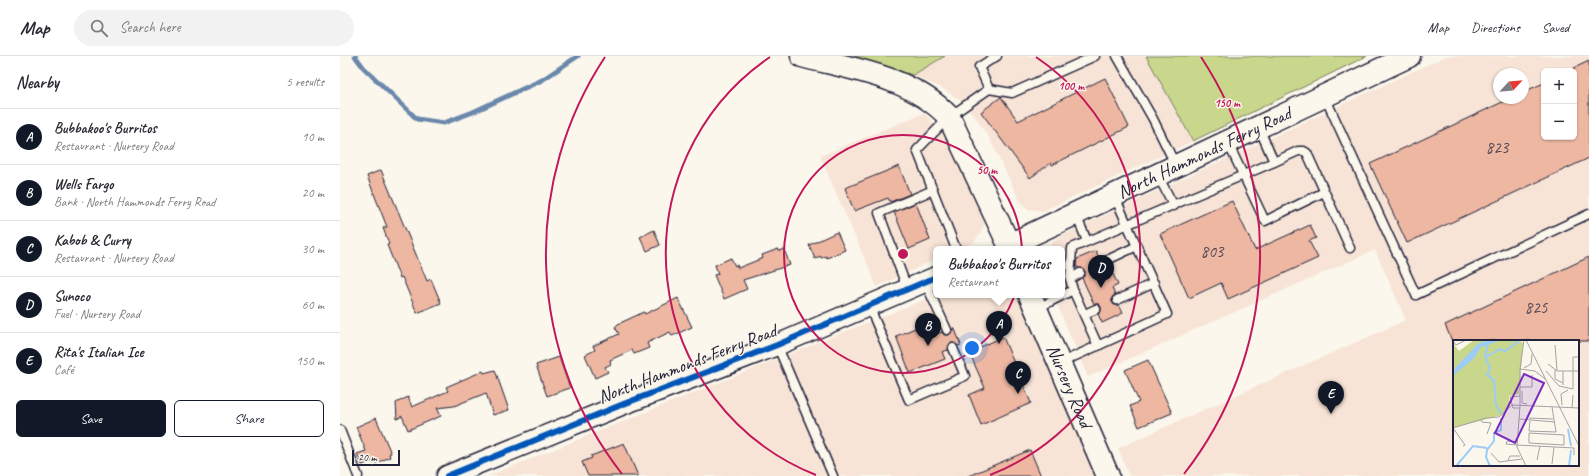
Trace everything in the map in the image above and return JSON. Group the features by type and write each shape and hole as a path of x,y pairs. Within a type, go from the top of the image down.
{"main road":[{"path":"802,56 888,79 925,96 949,117 1005,246"},
{"name":"North Hammonds Ferry Road","path":"1010,246 1409,56"},
{"name":"Nursery Road","path":"1033,302 1108,476"}],"street":[{"name":"North Hammonds Ferry Road","path":"448,476 621,405 776,345 923,283"}],"lane":[{"path":"989,89 979,67 997,56"},
{"path":"955,246 917,150 949,117 989,89 1012,93 1095,56"},
{"path":"1117,56 1153,119 1167,171 1174,206"},
{"path":"1325,96 1416,296 1589,214"},
{"path":"1259,127 1274,162"},
{"path":"1228,142 1265,221 1324,192"},
{"path":"1098,346 1073,290 1070,279 1072,248 1127,224 1174,206 1298,151 1304,151 1307,153 1350,248"},
{"path":"933,190 879,213 923,283 947,330"},
{"path":"1059,363 1167,314 1114,196"},
{"path":"1076,214 1087,241"},
{"path":"1101,263 1137,246"},
{"path":"1070,279 1080,273"},
{"path":"1117,300 1154,283"},
{"path":"1065,292 1073,290"},
{"path":"1033,302 1046,298"},
{"path":"869,306 909,400 965,376 953,348"},
{"path":"1085,314 1096,309"},
{"path":"776,345 832,476"},
{"path":"340,430 358,476"}],"shaded area":[{"path":"945,56 1146,56 1193,141 1043,211 1028,209 1020,201 990,140 976,118 963,102 943,89 913,75"},
{"path":"1446,56 1589,56 1589,476 1129,476 1118,448 1406,320 1375,250 1088,377 1054,298 1065,298 1065,246 1050,246 1060,236"},
{"path":"924,113 952,143 985,214 984,224 980,234 974,242 965,246 933,246 933,260 877,287 820,156"},
{"path":"933,296 933,298 1018,298 1095,476 488,476"}],"green space":[{"path":"846,56 945,56 913,75"},
{"path":"1146,56 1367,56 1193,141"}],"building":[{"path":"1589,61 1589,158 1407,243 1370,164 1498,104 1529,104 1529,89 1541,84 1541,140 1577,140 1577,68 1574,68"},
{"path":"1105,78 1129,127 1052,165 1051,163 1030,178 981,112 1001,97 1018,121"},
{"path":"899,166 910,194 890,202 888,198 854,211 845,188"},
{"path":"381,170 427,281 431,279 441,303 417,313 402,277 400,278 387,245 389,244 383,228 387,227 367,176"},
{"path":"1232,201 1255,250 1310,225 1316,238 1309,241 1318,258 1228,299 1221,283 1189,298 1160,234"},
{"path":"916,203 930,240 909,249 894,212"},
{"path":"654,230 660,245 647,251 640,237"},
{"path":"837,232 845,250 827,258 826,256 821,258 820,256 815,259 809,245"},
{"path":"778,249 779,251 784,249 790,265 743,280 747,289 724,299 714,275 718,274 715,265 731,258 735,266 737,265 738,268 763,258 762,255"},
{"path":"1096,251 1099,258 1096,262 1096,266 1103,268 1107,277 1113,274 1118,285 1112,288 1115,295 1112,297 1112,302 1114,305 1119,305 1123,313 1102,323 1098,314 1101,312 1101,307 1099,304 1094,304 1082,278 1085,275 1085,271 1082,268 1078,268 1076,265 1077,259"},
{"path":"1589,257 1589,341 1452,341 1445,325"},
{"path":"678,298 692,327 672,336 670,332 647,343 649,348 634,354 632,350 610,360 611,364 605,367 608,372 595,378 585,355 595,350 593,346 619,334 615,327 618,324 644,312 645,314"},
{"path":"930,322 935,334 942,332 944,335 949,335 954,327 961,345 958,346 954,343 950,343 948,350 942,352 945,359 910,373 896,336"},
{"path":"1003,337 1031,403 981,425 969,395 985,388 969,352"},
{"path":"559,357 570,388 547,396 536,365"},
{"path":"1148,360 1172,413 1139,427 1130,406 1139,402 1125,370"},
{"path":"495,370 509,410 493,415 486,393 454,406 437,408 441,416 408,430 402,416 397,419 396,403 408,397 412,407 448,391 446,387 483,371 484,373"},
{"path":"376,418 391,453 389,454 390,457 374,464 372,461 362,465 357,454 366,451 356,427"},
{"path":"624,443 638,476 588,476 582,462 592,458 591,456"},
{"path":"1030,450 1041,476 968,476"}],"waterway":[{"path":"355,56 364,68 417,119 444,123 473,112 542,80 578,56"}],"cycle path":[{"path":"447,476 621,405 777,345 933,278"}],"place":[{"name":"Sunoco","path":"1101,288"},
{"name":"Bubbakoo's Burritos","path":"999,344"},
{"name":"Wells Fargo","path":"928,346"},
{"name":"Kabob & Curry","path":"1018,394"},
{"name":"Rita's Italian Ice","path":"1331,414"}]}
